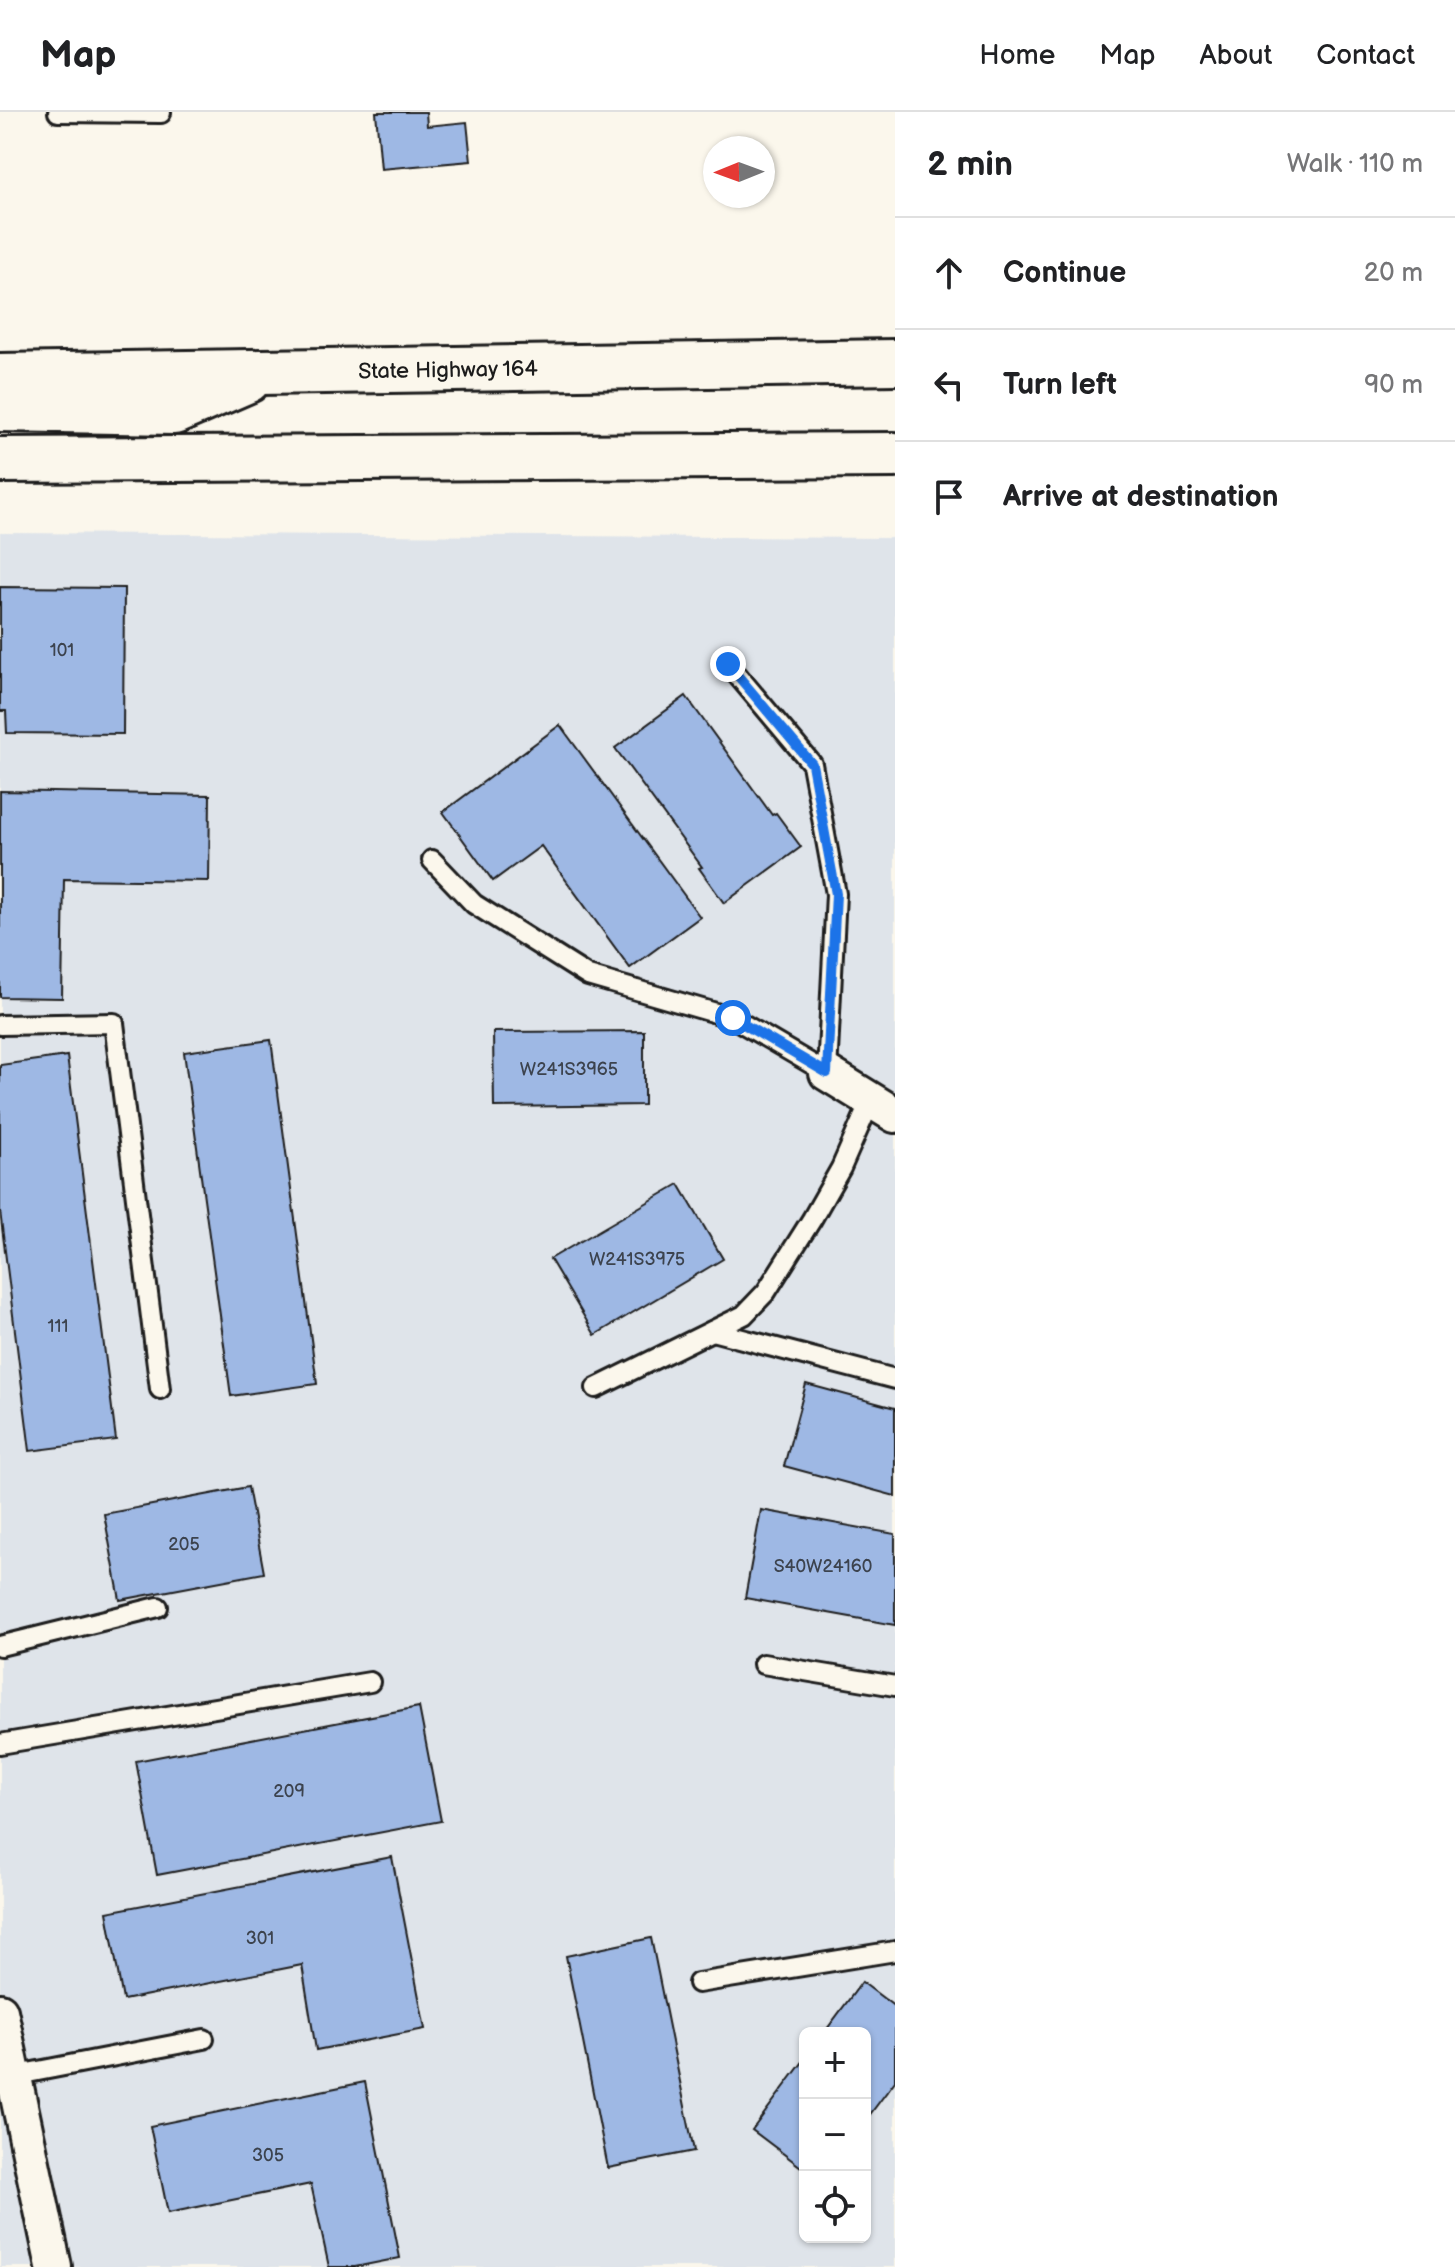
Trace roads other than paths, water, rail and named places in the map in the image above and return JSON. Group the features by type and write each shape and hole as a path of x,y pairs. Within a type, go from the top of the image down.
{"main road":[{"name":"State Highway 164","path":"0,376 895,362"},
{"path":"0,409 174,412 269,372"},
{"path":"0,460 895,455"}],"street":[{"path":"827,1073 883,1108"},
{"path":"0,2011 6,2077 54,2267"}],"lane":[{"path":"58,112 161,113"},
{"path":"432,860 474,904 588,976 733,1018 827,1073 836,894 812,764 728,664"},
{"path":"0,1025 114,1023 160,1389"},
{"path":"596,1388 744,1315 766,1292 841,1168 883,1108"},
{"path":"712,1331 895,1379"},
{"path":"0,1646 158,1607"},
{"path":"763,1664 895,1686"},
{"path":"0,1744 370,1682"},
{"path":"698,1983 895,1951"},
{"path":"6,2077 204,2039"}]}
